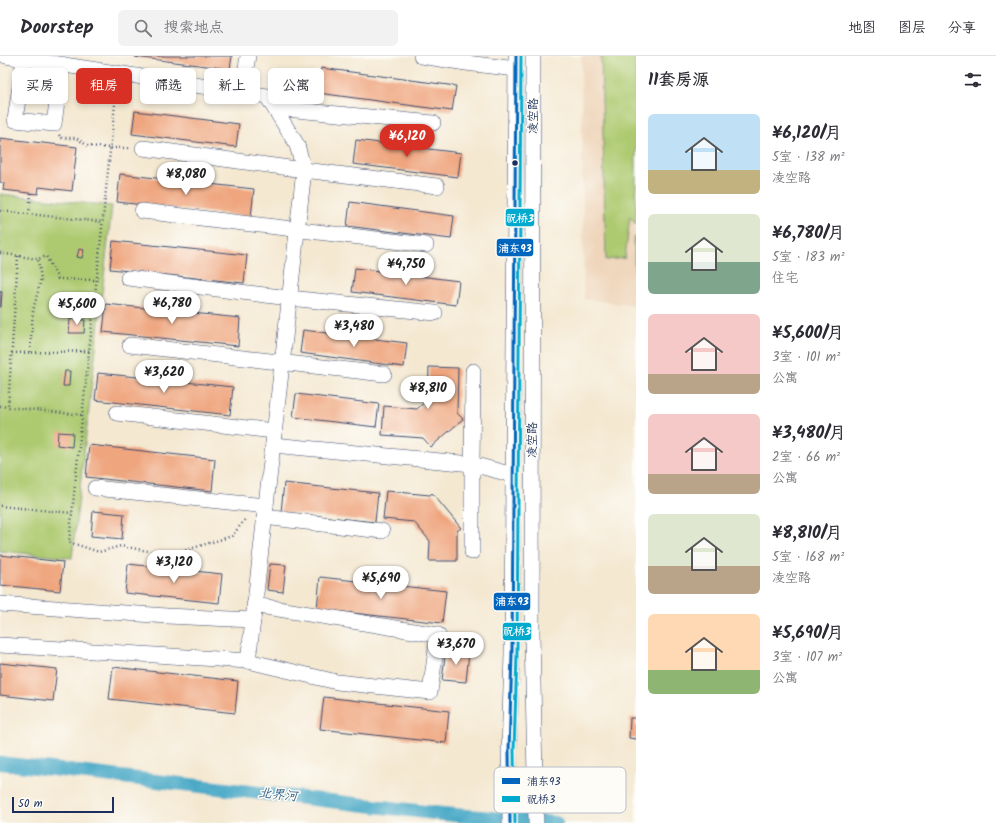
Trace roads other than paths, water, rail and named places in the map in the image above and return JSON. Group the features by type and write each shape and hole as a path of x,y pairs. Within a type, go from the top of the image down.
{"street":[{"path":"6,56 35,58 62,64 204,86"},
{"path":"246,68 248,56"},
{"path":"421,56 516,62"},
{"name":"凌空路","path":"533,56 532,635 535,767"},
{"path":"35,58 15,120 54,124 62,64"},
{"name":"凌空路","path":"509,767 516,62"},
{"path":"248,661 253,620 262,509 273,438 304,170 297,145 267,96 260,95"},
{"path":"275,108 433,123"},
{"path":"143,148 437,186"},
{"path":"142,211 426,245"},
{"path":"128,278 289,298 435,313"},
{"path":"130,345 384,374"},
{"path":"472,552 473,371"},
{"path":"117,413 273,438 472,464 513,475"},
{"path":"95,488 262,509 382,531"},
{"path":"0,604 167,616 253,620"},
{"path":"0,645 248,661 337,682 430,692 438,635 254,605"},
{"name":"凌空路","path":"510,813 510,823"},
{"name":"凌空路","path":"536,813 536,823"}],"waterway":[{"name":"北界河","path":"0,763 443,814 556,823"}]}
